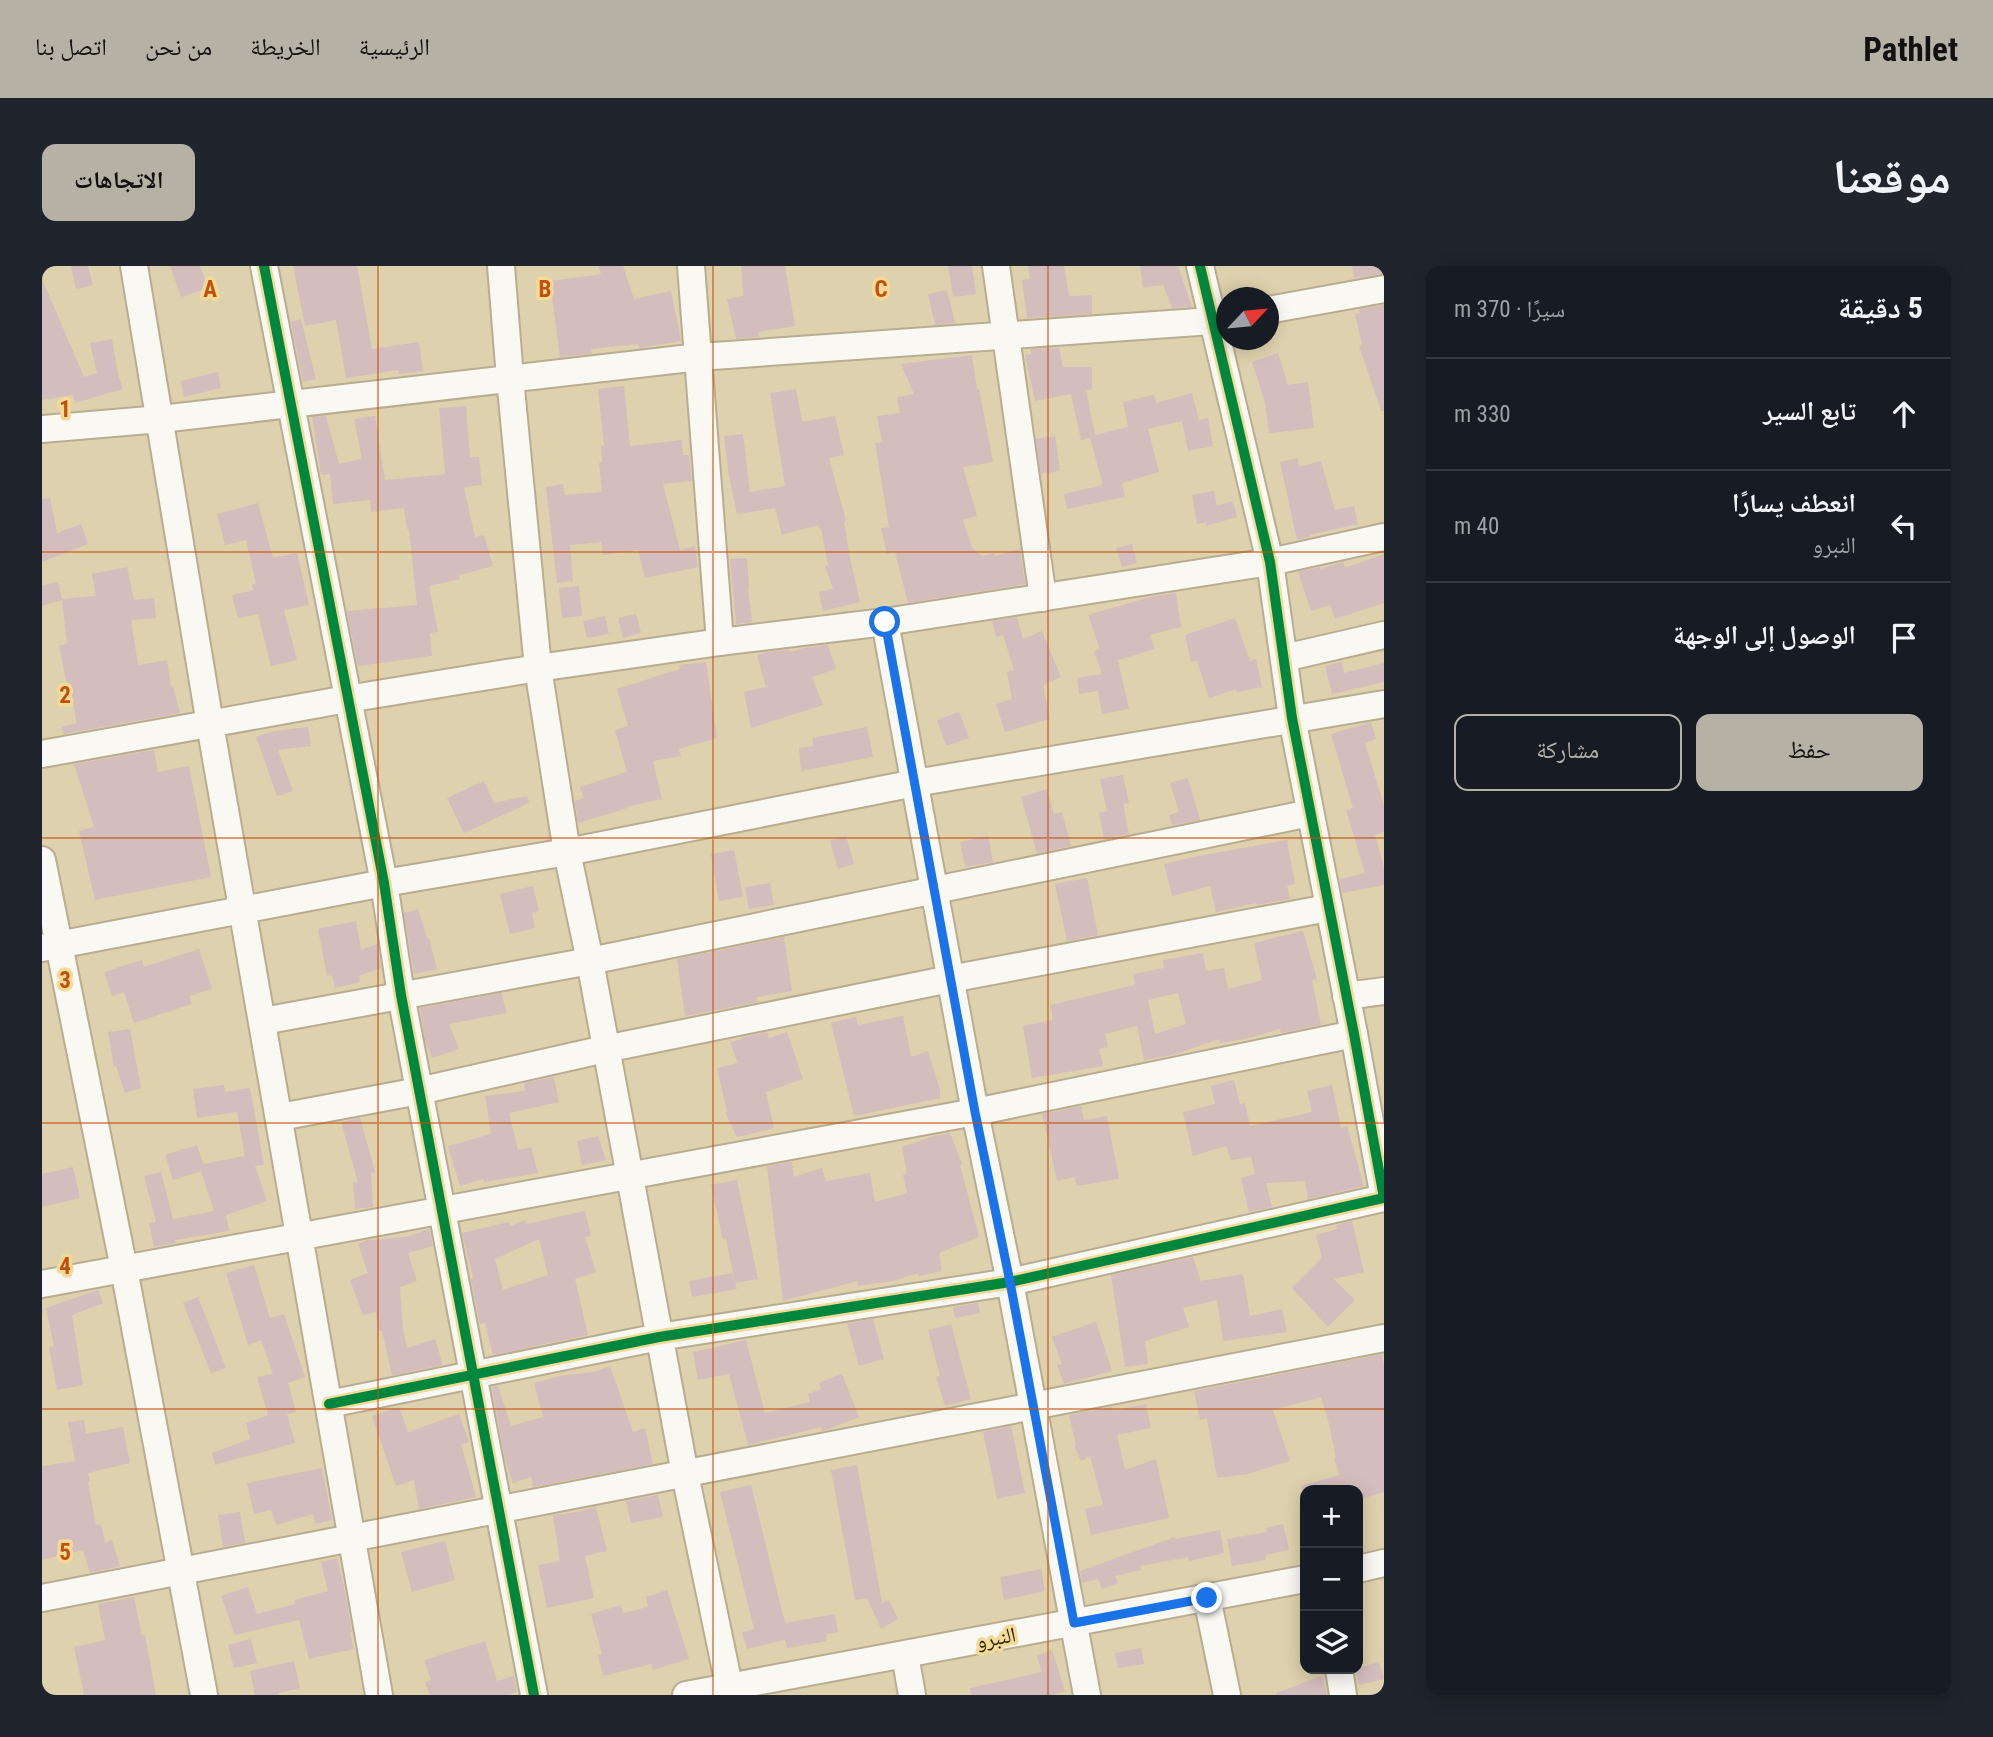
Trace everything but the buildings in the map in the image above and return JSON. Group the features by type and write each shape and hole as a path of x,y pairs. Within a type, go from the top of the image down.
{"street":[{"path":"134,266 210,724 379,1695"},
{"path":"264,266 384,883 401,996 534,1695"},
{"path":"502,266 538,668 567,852 590,961 685,1474 730,1690"},
{"path":"691,266 720,642"},
{"path":"996,266 1043,598"},
{"path":"1200,266 1216,311"},
{"path":"1279,308 1384,289"},
{"path":"42,429 161,419 699,357 1216,319"},
{"path":"329,1404 659,1337 1010,1282 1384,1198 1292,718 1270,562 1226,350"},
{"path":"42,754 538,668 885,622 1270,562 1384,537"},
{"path":"885,622 975,1112 1010,1282 1087,1695"},
{"path":"1283,658 1384,635"},
{"path":"50,946 243,908 567,852 915,783 1384,704"},
{"path":"263,1021 590,961 1310,813"},
{"path":"42,860 50,946 124,1269 204,1695"},
{"path":"280,1117 419,1091 605,1049 950,979 1328,908"},
{"path":"1346,996 1384,991"},
{"path":"42,1284 975,1112 1354,1034"},
{"path":"42,1598 1384,1338"},
{"path":"1363,1568 1384,1563"},
{"name":"النبرو","path":"685,1695 730,1690 1300,1580"},
{"path":"1207,1598 1227,1695"},
{"path":"905,1655 912,1695"},
{"path":"1340,1674 1343,1695"}],"cycle path":[{"path":"264,266 384,883 401,995 534,1695"},
{"path":"329,1404 659,1337 1010,1282 1384,1198 1292,718 1270,562 1200,266"}],"route":[{"path":"885,622 975,1112 1074,1623 1207,1598"}]}
